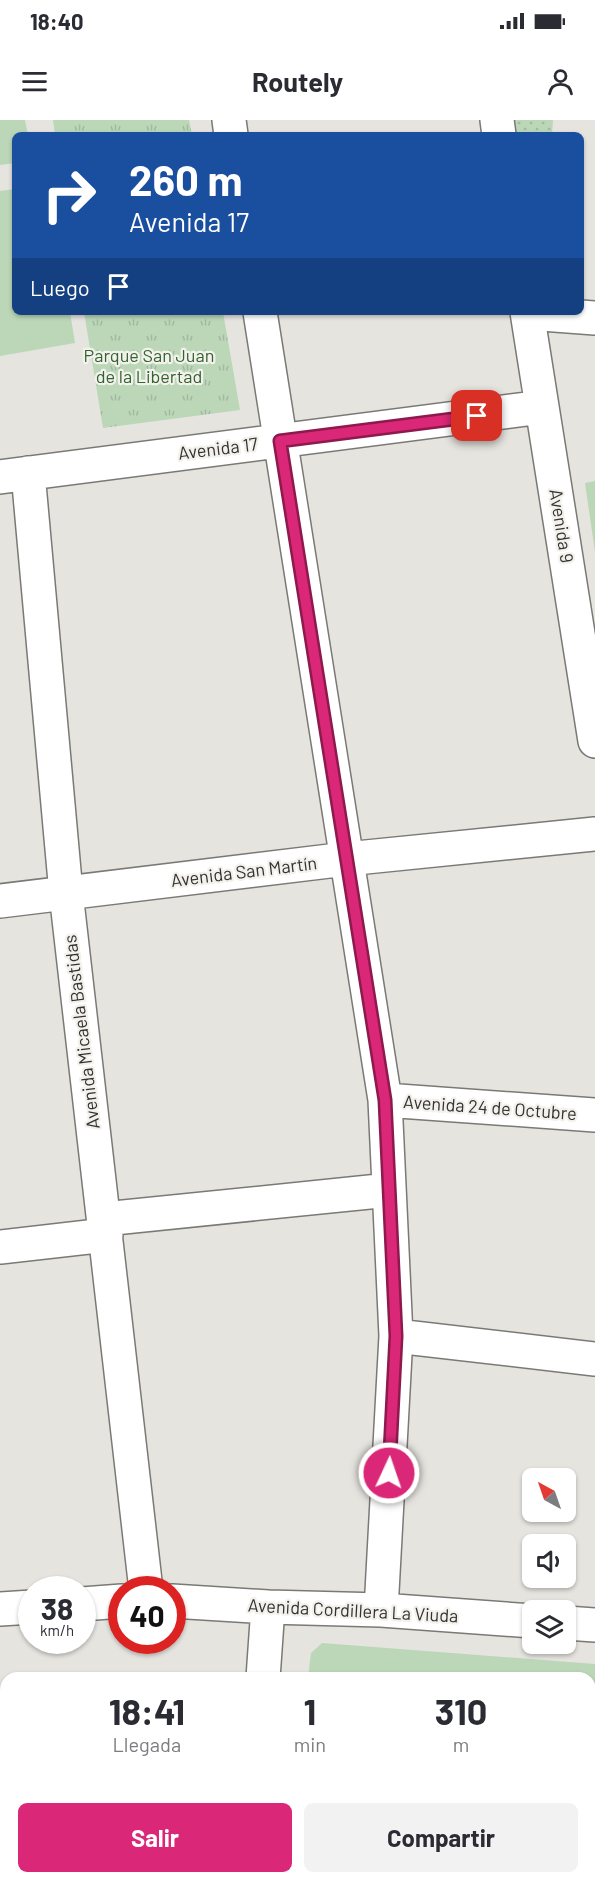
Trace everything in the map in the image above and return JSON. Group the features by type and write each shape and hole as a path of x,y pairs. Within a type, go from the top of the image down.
{"street":[{"path":"260,315 385,1100 396,1336 381,1610"},
{"name":"Avenida 9","path":"527,315 542,407 583,594 595,741"},
{"path":"561,315 595,318"},
{"name":"Avenida 17","path":"14,475 542,407"},
{"name":"Avenida Micaela Bastidas","path":"14,475 66,893 144,1576"},
{"name":"Avenida San Martín","path":"0,901 346,859 595,834"},
{"name":"Avenida 24 de Octubre","path":"385,1100 595,1115"},
{"path":"0,1247 105,1227 389,1190"},
{"path":"396,1336 595,1359"},
{"name":"Avenida Cordillera La Viuda","path":"186,1602 381,1610 522,1620"},
{"path":"263,1672 268,1607"},
{"path":"0,1609 18,1608"},
{"path":"576,1624 595,1625"}],"green space":[{"path":"0,120 25,120 27,132 12,132 12,163 0,165"},
{"path":"53,120 189,120 191,132 55,132"},
{"path":"513,120 553,120 552,132 515,132"},
{"path":"12,189 12,315 70,315 75,343 0,356 0,191"},
{"name":"Parque San Juan de la Libertad","path":"84,315 224,315 240,410 103,428"},
{"path":"595,481 595,552 585,483"},
{"path":"322,1643 595,1664 595,1672 309,1672 311,1653"}],"route":[{"path":"389,1473 396,1336 385,1100 280,441 477,416"}]}
